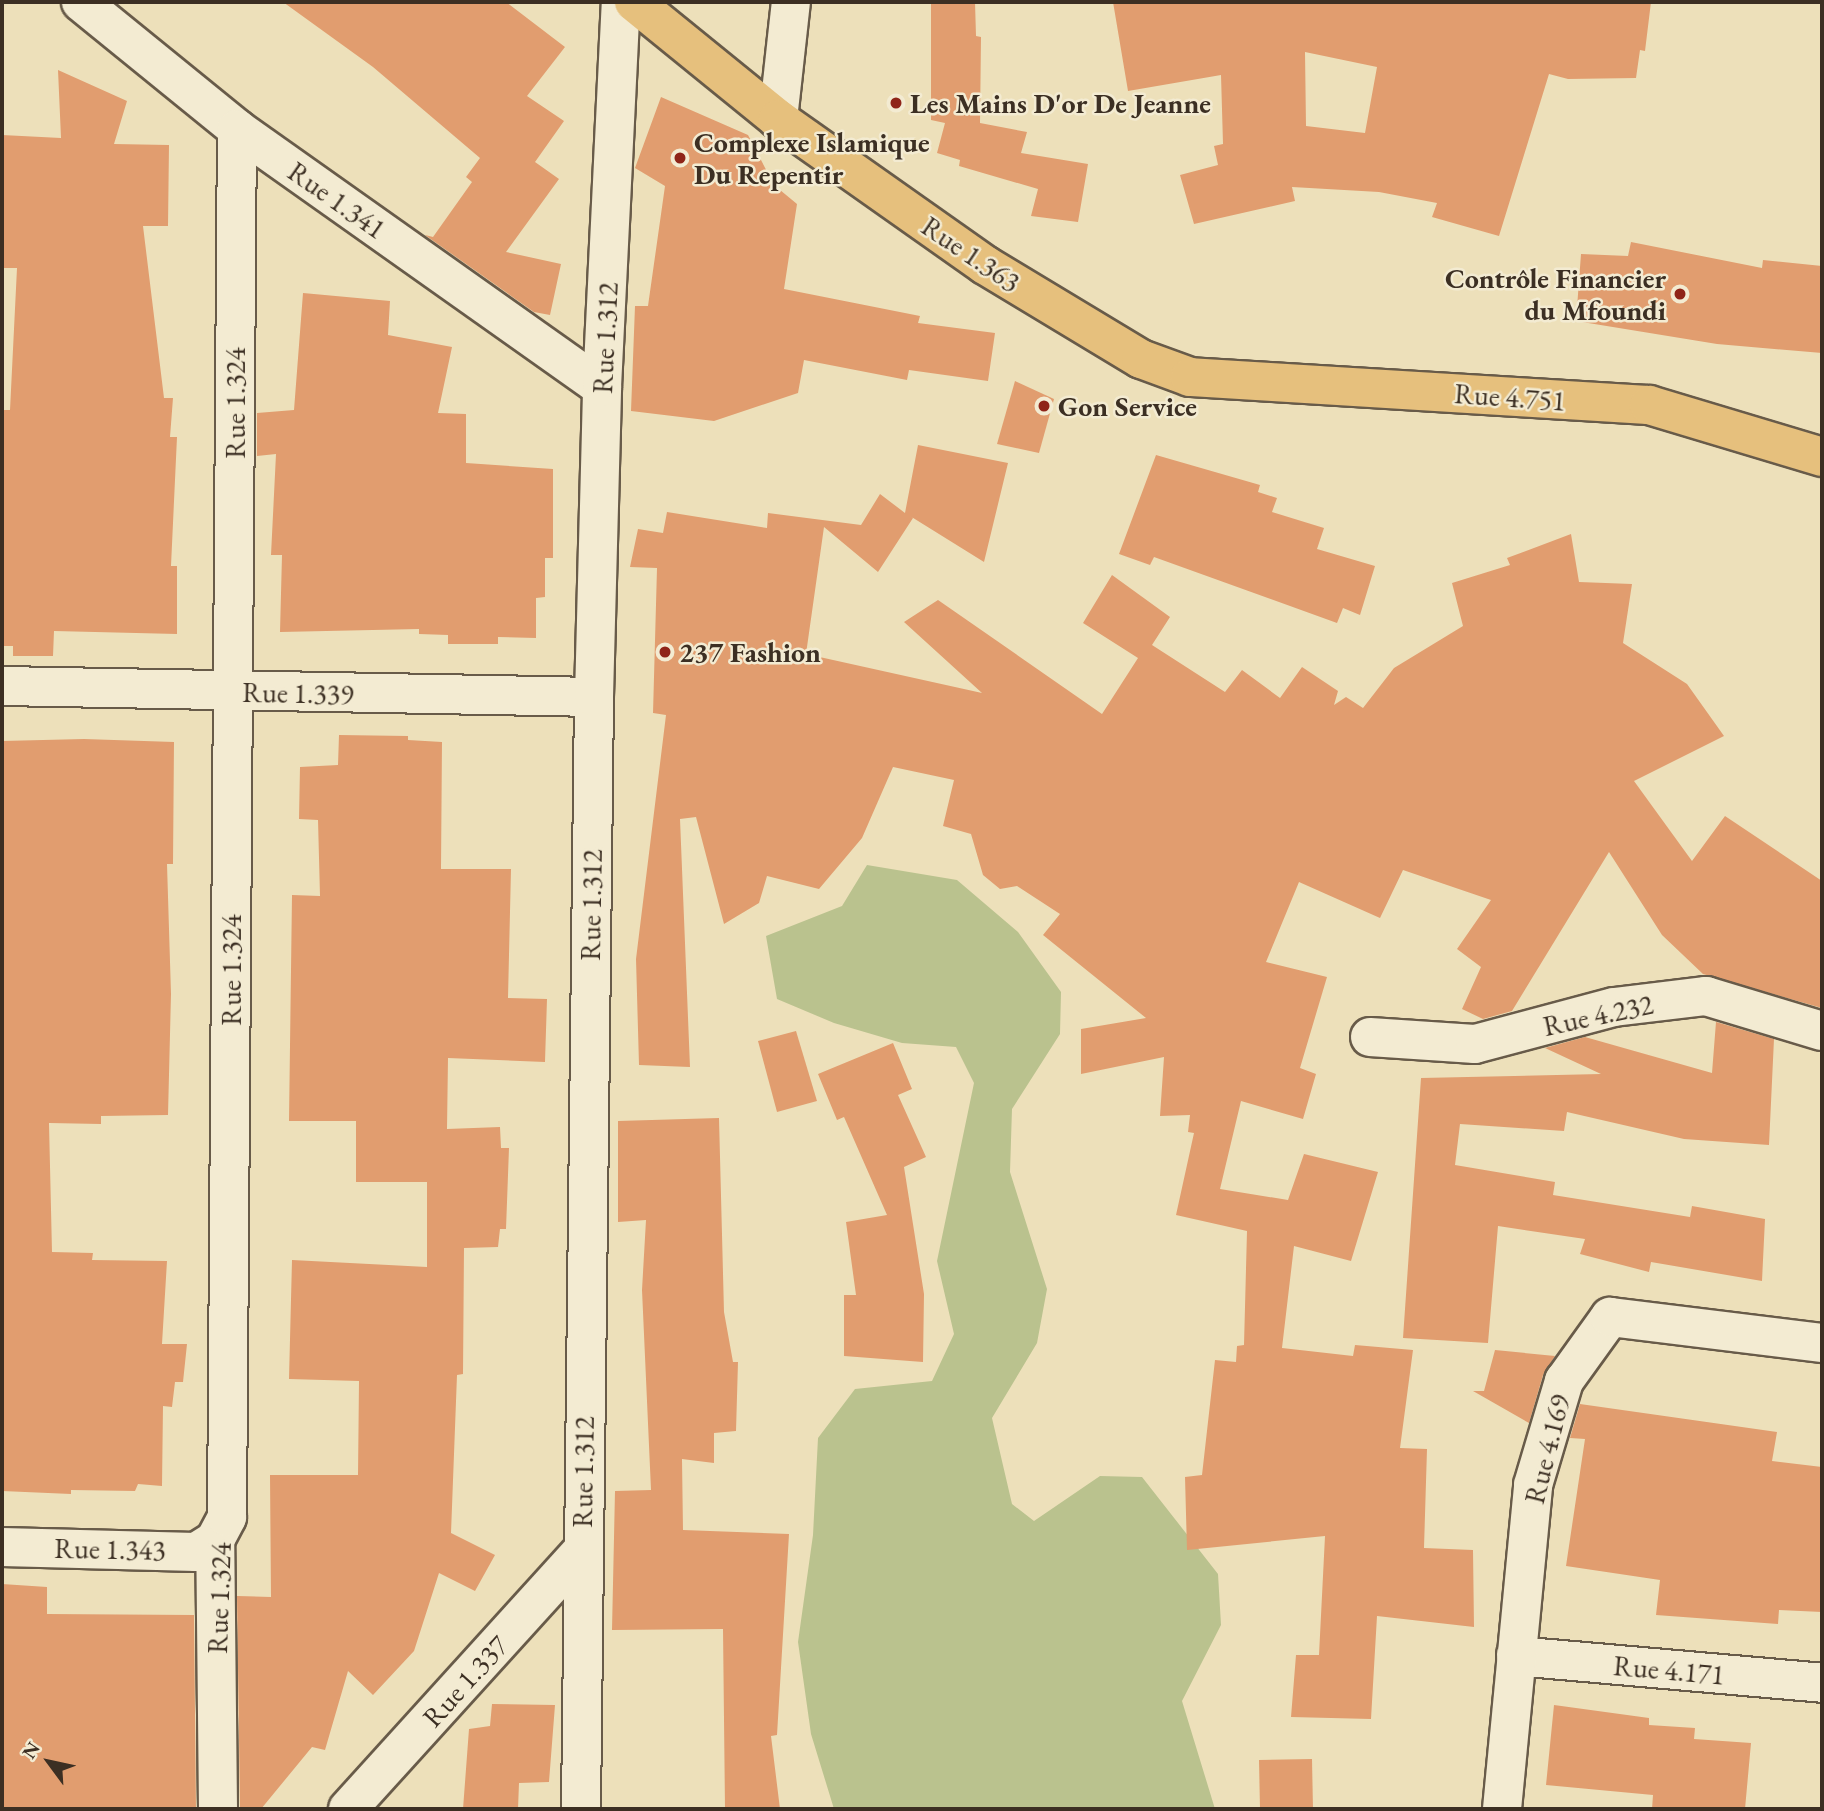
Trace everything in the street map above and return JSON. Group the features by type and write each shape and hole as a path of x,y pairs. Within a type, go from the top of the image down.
{"main road":[{"name":"Rue 1.363","path":"634,2 778,119 985,265 1073,321 1140,359 1190,377"},
{"name":"Rue 4.751","path":"1190,377 1649,405 1822,457"}],"street":[{"name":"Rue 1.341","path":"81,2 237,129 602,387"},
{"name":"Rue 1.312","path":"581,1809 594,697 602,387 621,2"},
{"path":"778,119 791,2"},
{"name":"Rue 1.324","path":"218,1809 215,1540 227,1517 237,129"},
{"name":"Rue 1.339","path":"2,686 594,697"},
{"name":"Rue 4.232","path":"1370,1037 1475,1044 1614,1007 1706,996 1822,1031"},
{"name":"Rue 4.169","path":"1502,1809 1533,1485 1564,1381 1610,1317 1822,1343"},
{"name":"Rue 1.343","path":"2,1547 196,1552 215,1540"},
{"name":"Rue 1.337","path":"348,1809 582,1552"},
{"name":"Rue 4.171","path":"1516,1656 1822,1683"}],"green space":[{"path":"867,865 957,880 1018,932 1061,992 1060,1034 1012,1109 1010,1172 1047,1289 1037,1343 992,1418 1012,1504 1034,1521 1100,1476 1142,1477 1218,1574 1221,1625 1182,1701 1215,1809 834,1809 811,1734 798,1642 813,1535 818,1438 855,1389 932,1381 954,1334 937,1261 974,1083 956,1047 902,1043 834,1023 777,999 766,936 842,906"}],"building":[{"path":"283,2 506,2 565,47 527,96 564,121 535,162 559,179 506,252 561,264 550,315 534,312 425,235 433,237 472,182 466,177 480,158 373,67"},
{"path":"931,2 975,2 976,36 981,37 980,123 1027,132 1021,153 1088,164 1078,222 1031,216 1038,189 959,166 960,160 937,153 945,123 931,120"},
{"path":"1113,2 1651,2 1645,51 1640,50 1636,78 1568,79 1549,74 1499,236 1432,217 1437,203 1379,192 1292,187 1295,201 1194,224 1180,175 1218,165 1214,146 1223,144 1221,75 1128,91","holes":["1305,52 1377,67 1365,133 1306,126"]},
{"path":"58,70 127,101 114,144 169,145 168,226 143,226 164,398 173,398 170,437 177,437 171,566 177,566 177,634 54,631 53,656 13,656 13,646 2,646 2,410 10,410 17,268 3,268 2,135 61,138"},
{"path":"661,97 748,135 774,185 797,204 784,289 920,316 918,323 995,333 988,381 909,370 907,380 804,360 798,393 714,421 631,411 635,306 648,306 665,186 635,168"},
{"path":"1631,242 1762,268 1763,260 1822,266 1822,353 1717,344 1576,321 1581,254 1628,256"},
{"path":"303,293 390,301 388,335 452,347 438,413 466,414 466,463 553,469 553,558 545,558 545,597 536,598 536,638 498,637 498,644 448,644 448,635 419,634 419,629 280,632 282,555 271,555 276,454 257,456 257,413 294,410"},
{"path":"1015,381 1054,399 1039,453 997,444"},
{"path":"918,445 1008,463 984,562 910,516 913,518 878,572 824,527 806,654 982,693 904,622 938,600 1102,714 1138,658 1083,623 1112,575 1170,617 1152,645 1225,692 1242,670 1280,698 1302,667 1338,691 1334,705 1346,697 1363,708 1394,668 1463,626 1452,583 1510,565 1507,558 1571,534 1579,582 1632,584 1623,643 1687,684 1724,736 1634,781 1692,861 1725,816 1822,881 1822,1008 1703,974 1662,935 1609,852 1512,1011 1483,1019 1462,1009 1481,967 1457,949 1491,900 1403,870 1380,918 1299,882 1266,962 1327,977 1300,1068 1316,1074 1303,1119 1241,1101 1220,1189 1288,1200 1304,1154 1378,1172 1351,1261 1294,1246 1282,1348 1353,1356 1355,1345 1413,1350 1400,1448 1427,1449 1424,1548 1473,1550 1474,1627 1377,1616 1371,1719 1291,1717 1296,1655 1319,1655 1325,1536 1187,1550 1185,1477 1202,1475 1215,1360 1236,1362 1237,1346 1244,1345 1247,1231 1176,1215 1194,1133 1188,1132 1190,1115 1160,1116 1164,1057 1081,1074 1081,1029 1146,1018 1043,935 1060,914 1017,886 1000,889 983,875 971,834 943,826 954,780 893,767 862,838 819,889 767,876 759,903 724,924 696,817 680,819 690,1067 639,1065 636,959 666,715 653,713 657,568 630,567 638,529 663,533 667,512 767,528 768,513 861,525 880,494 905,513"},
{"path":"1156,455 1260,485 1258,492 1277,498 1272,512 1324,528 1317,549 1375,566 1360,615 1343,608 1337,623 1154,557 1150,565 1119,554"},
{"path":"339,735 408,736 408,740 442,742 441,869 511,869 508,998 547,999 545,1062 448,1058 447,1129 500,1127 501,1148 509,1148 506,1229 500,1229 498,1247 464,1248 463,1374 457,1375 451,1533 495,1555 475,1591 439,1573 414,1651 373,1695 348,1671 325,1750 312,1747 261,1809 240,1809 237,1596 271,1597 270,1475 358,1475 359,1381 289,1379 292,1260 427,1267 427,1182 356,1182 356,1121 289,1121 292,895 320,896 318,820 299,819 300,767 338,765"},
{"path":"84,739 174,742 173,864 167,864 171,994 168,1115 101,1116 101,1124 49,1123 52,1252 93,1253 92,1260 167,1261 162,1344 187,1344 183,1382 175,1382 172,1407 163,1406 162,1486 138,1484 135,1491 71,1490 71,1494 2,1491 2,741"},
{"path":"1716,1022 1774,1039 1769,1145 1684,1139 1567,1112 1564,1131 1460,1124 1455,1165 1555,1182 1553,1195 1690,1217 1692,1206 1765,1219 1762,1281 1651,1262 1649,1272 1580,1254 1585,1239 1498,1226 1488,1343 1403,1338 1421,1078 1601,1074 1545,1048 1585,1037 1712,1073"},
{"path":"796,1031 817,1101 777,1112 758,1041"},
{"path":"893,1043 912,1089 898,1095 926,1157 904,1167 924,1294 923,1362 844,1356 844,1295 856,1295 846,1222 887,1215 844,1117 837,1120 818,1074"},
{"path":"719,1118 724,1312 733,1362 738,1362 736,1431 714,1433 714,1463 682,1459 683,1530 789,1534 777,1735 771,1736 780,1809 725,1809 723,1629 612,1630 615,1491 651,1490 642,1290 646,1220 618,1222 618,1121"},
{"path":"1495,1350 1555,1356 1543,1375 1529,1423 1473,1391 1484,1391"},
{"path":"1580,1404 1777,1432 1772,1461 1822,1467 1822,1612 1779,1610 1778,1624 1656,1615 1660,1580 1566,1566 1585,1439 1570,1438"},
{"path":"2,1584 47,1587 47,1614 194,1615 196,1809 2,1809"},
{"path":"492,1704 555,1705 549,1782 519,1783 518,1809 463,1809 469,1729 490,1726"},
{"path":"1554,1705 1649,1718 1649,1725 1695,1728 1694,1739 1751,1743 1745,1809 1652,1809 1653,1795 1546,1785"},
{"path":"1312,1759 1313,1809 1260,1809 1259,1760"}],"place":[{"name":"Les Mains D'or De Jeanne","path":"896,103"},
{"name":"Complexe Islamique Du Repentir","path":"680,158"},
{"name":"Contrôle Financier du Mfoundi","path":"1680,294"},
{"name":"Gon Service","path":"1044,406"},
{"name":"237 Fashion","path":"665,652"}]}
